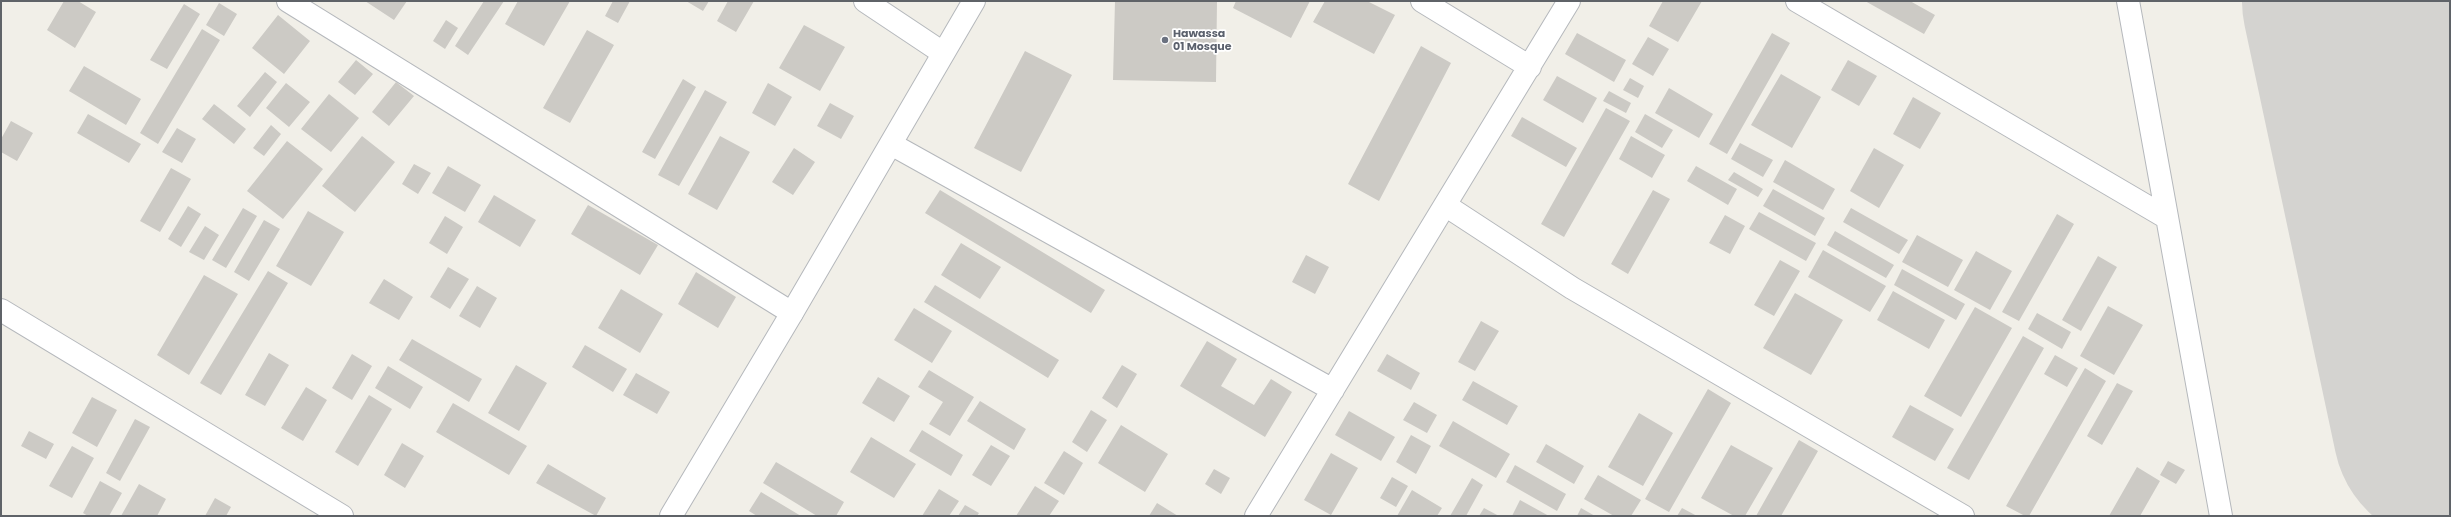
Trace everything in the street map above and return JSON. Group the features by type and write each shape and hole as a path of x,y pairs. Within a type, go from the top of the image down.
{"street":[{"path":"288,1 792,313"},
{"path":"865,1 943,53"},
{"path":"671,516 792,313 974,1"},
{"path":"1422,1 1530,67"},
{"path":"1256,516 1569,1"},
{"path":"1797,1 2167,218"},
{"path":"2128,1 2221,516"},
{"path":"891,144 1333,390"},
{"path":"1445,205 1572,288 1963,516"},
{"path":"1,310 342,516"}],"building":[{"path":"64,1 78,1 96,12 75,48 47,30"},
{"path":"365,1 407,1 394,20"},
{"path":"484,1 504,1 468,55 455,46"},
{"path":"518,1 570,1 544,46 505,24"},
{"path":"613,1 630,1 618,23 605,16"},
{"path":"686,1 709,1 703,11"},
{"path":"728,1 754,1 736,32 717,21"},
{"name":"Hawassa 01 Mosque","path":"1115,1 1217,1 1216,82 1113,80"},
{"path":"1236,1 1310,1 1291,38 1233,8"},
{"path":"1325,1 1367,1 1395,15 1374,54 1313,22"},
{"path":"1663,1 1702,1 1678,42 1649,26"},
{"path":"1865,1 1910,1 1935,15 1924,34"},
{"path":"219,3 237,14 224,36 206,25"},
{"path":"184,4 200,14 167,69 150,60"},
{"path":"278,15 310,41 284,74 252,48"},
{"path":"446,20 458,28 445,49 433,41"},
{"path":"804,25 845,47 820,91 779,68"},
{"path":"202,29 220,40 158,144 140,133"},
{"path":"587,30 614,45 570,123 543,108"},
{"path":"1577,33 1626,60 1614,82 1565,54"},
{"path":"1772,33 1790,43 1727,154 1709,144"},
{"path":"1648,37 1669,49 1653,76 1632,64"},
{"path":"1421,46 1451,63 1379,201 1348,184"},
{"path":"1025,51 1072,75 1021,172 974,148"},
{"path":"356,60 373,74 355,95 338,82"},
{"path":"1848,60 1877,76 1859,106 1831,90"},
{"path":"84,66 141,99 126,125 69,91"},
{"path":"265,72 277,82 250,117 237,106"},
{"path":"1781,74 1821,97 1792,148 1751,125"},
{"path":"1557,76 1597,98 1583,123 1543,100"},
{"path":"1630,78 1644,86 1638,98 1623,90"},
{"path":"683,79 696,87 655,159 642,152"},
{"path":"396,82 414,96 389,126 372,112"},
{"path":"286,83 310,102 289,127 266,108"},
{"path":"768,83 792,97 775,126 752,113"},
{"path":"1669,88 1713,114 1699,138 1655,113"},
{"path":"705,90 727,102 679,186 658,175"},
{"path":"1609,91 1631,103 1626,113 1603,101"},
{"path":"329,94 359,118 331,152 301,129"},
{"path":"1913,97 1941,113 1920,149 1893,134"},
{"path":"830,103 854,116 841,139 817,126"},
{"path":"214,104 246,129 234,144 202,119"},
{"path":"1606,108 1630,121 1564,237 1541,224"},
{"path":"88,114 141,144 129,163 77,133"},
{"path":"1645,114 1673,130 1662,148 1635,132"},
{"path":"1522,117 1577,148 1566,167 1511,136"},
{"path":"11,121 33,133 17,161 1,152 1,139"},
{"path":"271,125 281,134 264,156 253,148"},
{"path":"177,128 196,139 182,163 162,152"},
{"path":"362,136 395,162 355,212 322,186"},
{"path":"720,136 750,152 717,210 688,194"},
{"path":"1631,136 1665,155 1652,178 1619,159"},
{"path":"287,141 323,169 283,219 247,191"},
{"path":"1740,143 1773,160 1763,177 1731,159"},
{"path":"794,148 815,162 793,195 772,182"},
{"path":"1874,148 1904,165 1879,208 1850,191"},
{"path":"1785,160 1835,189 1823,210 1773,182"},
{"path":"414,164 431,173 418,194 402,184"},
{"path":"448,166 481,185 465,212 432,193"},
{"path":"1696,166 1737,189 1728,205 1687,181"},
{"path":"171,168 191,179 160,232 140,221"},
{"path":"1734,172 1763,189 1758,197 1728,180"},
{"path":"1773,189 1825,218 1815,236 1763,206"},
{"path":"940,190 1105,290 1091,313 925,213"},
{"path":"1653,190 1670,199 1628,274 1611,264"},
{"path":"494,195 536,220 520,247 478,222"},
{"path":"588,205 658,245 640,275 571,234"},
{"path":"188,206 201,214 181,247 168,239"},
{"path":"243,208 257,216 226,268 212,260"},
{"path":"1851,208 1908,240 1899,254 1843,222"},
{"path":"308,211 344,232 311,286 276,266"},
{"path":"1759,212 1816,243 1806,261 1749,229"},
{"path":"2057,214 2074,224 2019,321 2002,312"},
{"path":"1725,215 1745,226 1730,254 1709,243"},
{"path":"445,216 463,227 447,254 429,243"},
{"path":"264,220 280,229 249,281 234,272"},
{"path":"205,226 219,235 204,260 189,252"},
{"path":"1835,231 1894,265 1886,278 1827,245"},
{"path":"1917,235 1963,260 1948,287 1902,262"},
{"path":"961,243 1001,267 980,299 941,275"},
{"path":"1823,250 1886,286 1870,312 1808,277"},
{"path":"1976,251 2012,271 1990,310 1954,290"},
{"path":"1306,255 1329,267 1315,294 1292,282"},
{"path":"2098,256 2117,267 2081,331 2062,320"},
{"path":"1780,260 1800,271 1774,316 1754,305"},
{"path":"448,267 469,279 450,309 430,297"},
{"path":"1902,269 1965,304 1956,320 1894,285"},
{"path":"268,271 288,283 221,395 200,383"},
{"path":"696,272 736,297 718,328 678,304"},
{"path":"204,275 238,294 189,375 157,355"},
{"path":"384,279 413,297 399,320 369,303"},
{"path":"935,285 1059,360 1048,378 924,302"},
{"path":"477,286 497,298 480,328 459,316"},
{"path":"621,289 663,314 640,353 598,328"},
{"path":"1893,291 1945,320 1929,349 1877,320"},
{"path":"1795,293 1843,320 1811,375 1763,348"},
{"path":"2108,306 2143,325 2114,375 2080,356"},
{"path":"1975,307 2012,328 1961,417 1924,396"},
{"path":"914,308 952,331 932,363 894,340"},
{"path":"2037,313 2071,332 2062,349 2028,329"},
{"path":"1481,321 1499,331 1475,371 1458,362"},
{"path":"2023,336 2044,348 1969,480 1947,468"},
{"path":"412,339 482,379 469,402 399,360"},
{"path":"1207,341 1237,359 1221,386 1254,405 1271,379 1292,392 1265,437 1180,386"},
{"path":"585,345 627,369 613,392 572,367"},
{"path":"269,353 289,365 265,406 245,395"},
{"path":"352,354 372,366 352,400 332,388"},
{"path":"1387,354 1420,373 1411,390 1377,371"},
{"path":"2055,355 2078,368 2067,387 2044,374"},
{"path":"516,365 547,383 519,431 488,413"},
{"path":"1122,365 1137,374 1117,408 1102,398"},
{"path":"388,366 423,387 410,409 375,388"},
{"path":"2085,368 2106,381 2029,516 2025,516 2006,506"},
{"path":"929,370 974,397 950,436 929,424 943,402 918,387"},
{"path":"636,373 670,392 657,414 623,395"},
{"path":"878,377 910,396 894,422 862,403"},
{"path":"1473,381 1518,406 1507,425 1462,400"},
{"path":"2117,383 2133,391 2102,445 2087,436"},
{"path":"306,387 327,400 303,441 281,428"},
{"path":"1708,389 1731,403 1669,512 1645,499"},
{"path":"369,395 392,409 358,466 335,452"},
{"path":"92,397 117,410 97,447 72,433"},
{"path":"980,401 1026,429 1014,450 967,421"},
{"path":"1414,402 1437,415 1427,433 1403,420"},
{"path":"453,403 527,446 509,475 436,432"},
{"path":"1910,405 1954,429 1935,461 1892,437"},
{"path":"1091,410 1107,420 1087,452 1072,442"},
{"path":"1349,411 1395,437 1381,461 1335,435"},
{"path":"1639,413 1673,433 1643,486 1608,467"},
{"path":"135,419 150,427 120,481 106,473"},
{"path":"1453,421 1510,454 1496,478 1439,446"},
{"path":"1121,425 1168,454 1145,492 1098,463"},
{"path":"922,430 963,455 951,476 909,451"},
{"path":"29,431 54,444 46,459 21,446"},
{"path":"1411,435 1431,446 1416,474 1396,462"},
{"path":"871,437 916,464 894,498 850,472"},
{"path":"1799,440 1818,451 1781,516 1756,516"},
{"path":"402,443 424,456 405,488 384,475"},
{"path":"1546,444 1584,466 1574,484 1536,462"},
{"path":"991,445 1010,456 991,486 972,475"},
{"path":"1731,445 1773,468 1745,516 1734,516 1701,498"},
{"path":"72,446 94,458 72,498 49,486"},
{"path":"1064,451 1083,463 1064,495 1044,483"},
{"path":"1331,453 1358,468 1331,515 1304,500"},
{"path":"2168,461 2185,470 2176,484 2160,475"},
{"path":"776,462 844,502 836,516 817,516 763,483"},
{"path":"548,464 606,498 596,516 536,483"},
{"path":"1515,465 1566,494 1557,511 1506,482"},
{"path":"2137,467 2160,481 2140,516 2109,516"},
{"path":"1214,469 1230,478 1221,494 1205,484"},
{"path":"1598,475 1641,500 1631,516 1614,516 1584,499"},
{"path":"1392,477 1408,486 1396,507 1380,498"},
{"path":"1472,478 1483,485 1466,516 1450,516"},
{"path":"100,481 122,493 109,516 88,516 83,513"},
{"path":"139,484 166,499 157,516 121,516"},
{"path":"1035,486 1059,501 1049,516 1016,516"},
{"path":"939,489 959,501 949,516 922,516"},
{"path":"1412,490 1442,508 1437,516 1397,516"},
{"path":"761,492 801,516 757,516 749,511"},
{"path":"215,498 231,507 226,516 205,516"},
{"path":"1520,500 1549,516 1512,516"},
{"path":"1157,503 1178,516 1149,516"},
{"path":"965,505 979,513 977,516 958,516"},
{"path":"1484,508 1499,516 1479,516"},
{"path":"1581,508 1595,516 1577,516"},
{"path":"1682,508 1697,516 1677,516"}],"runway":[{"path":"2359,1 2450,428"}],"place":[{"name":"Hawassa 01 Mosque","path":"1165,40"}]}
